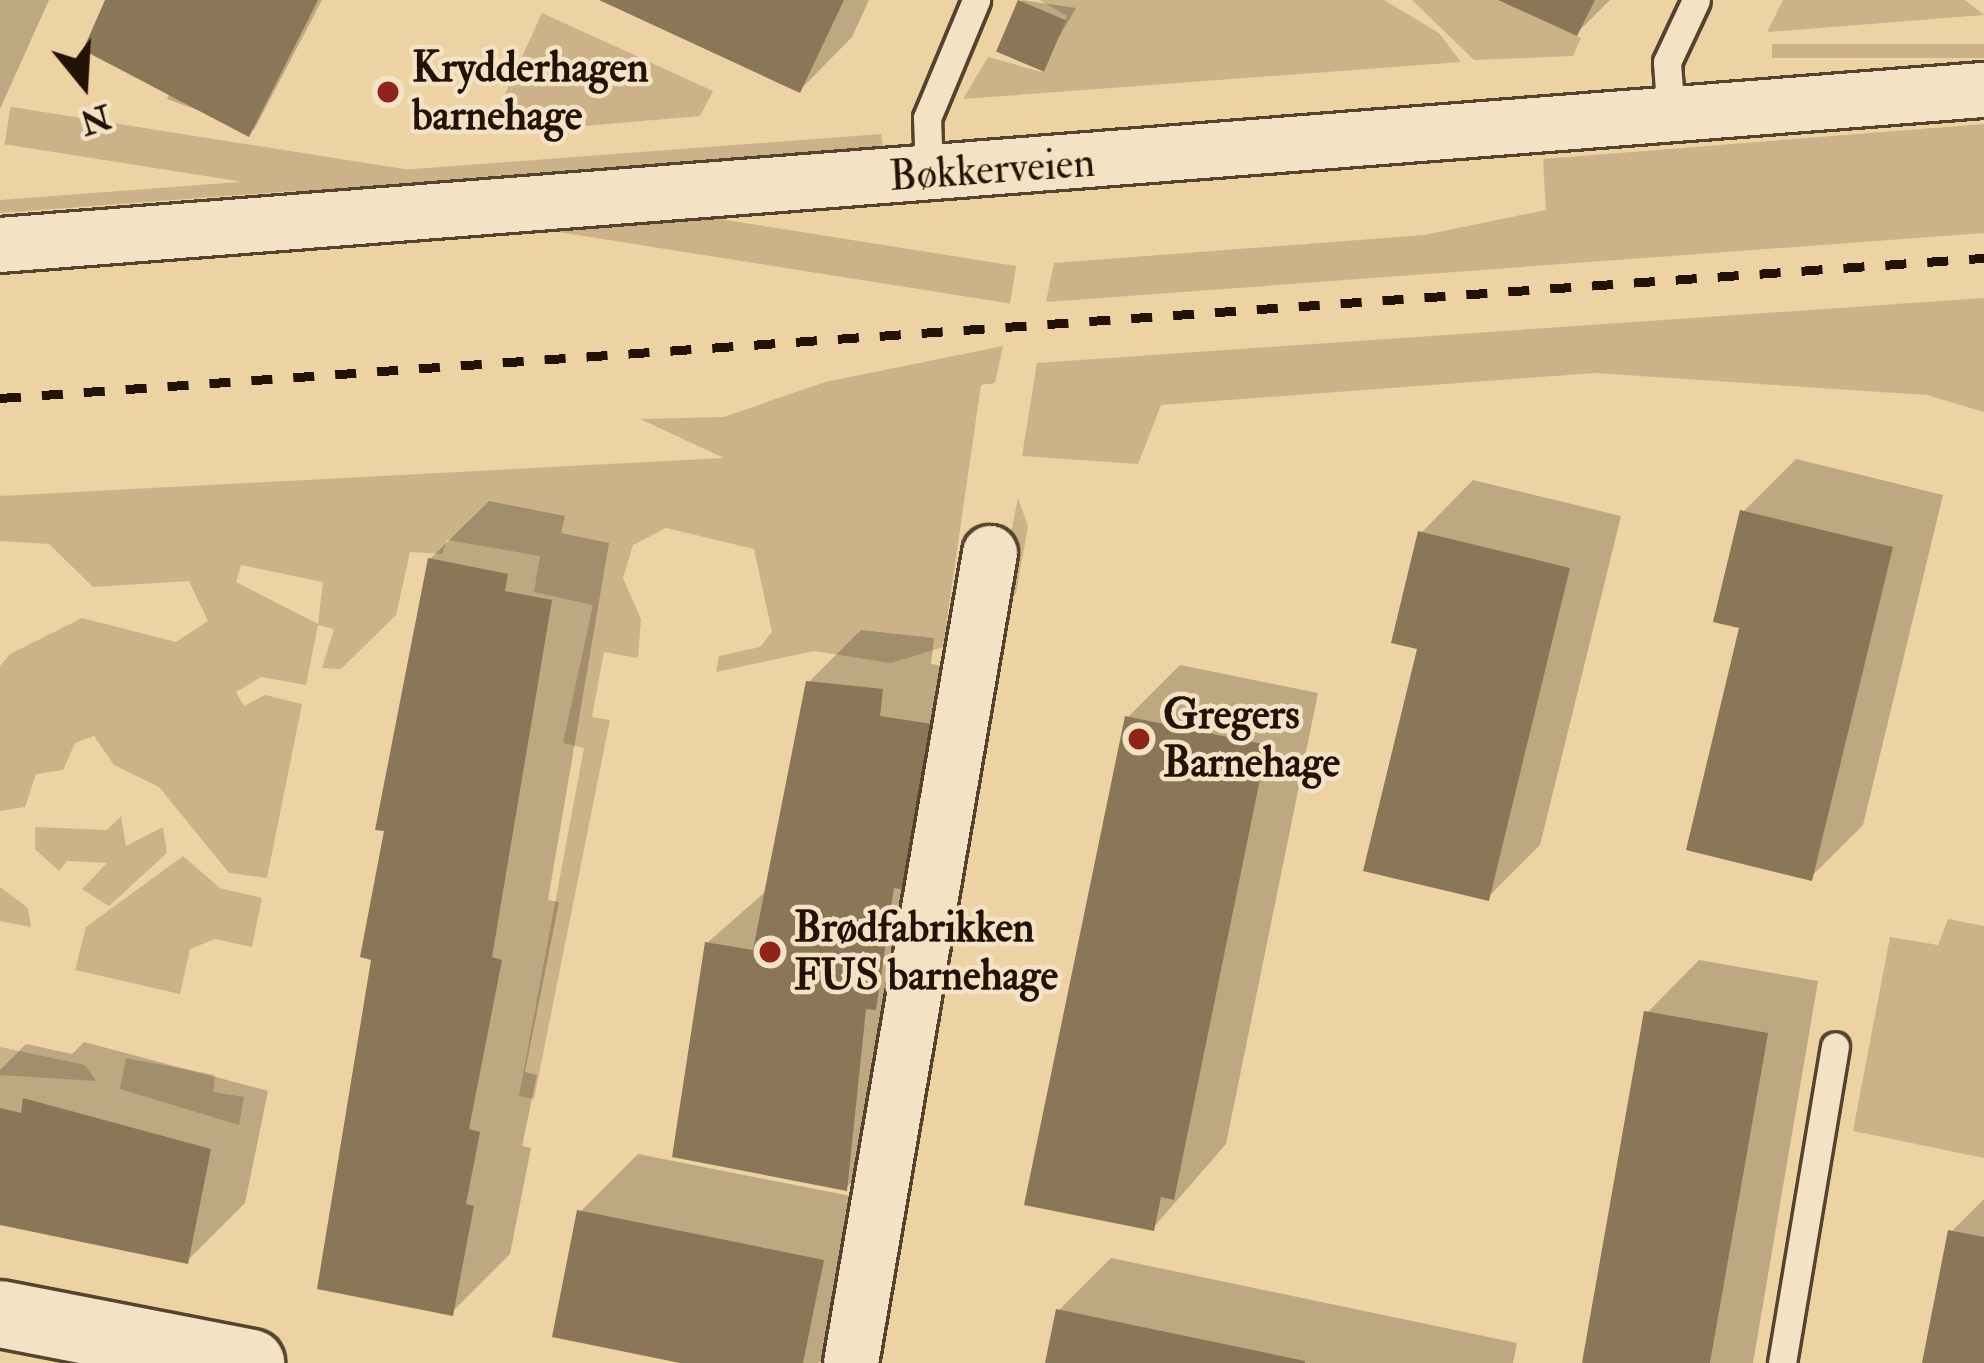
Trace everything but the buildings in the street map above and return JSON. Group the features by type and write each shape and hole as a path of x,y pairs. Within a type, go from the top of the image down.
{"street":[{"name":"Bøkkerveien","path":"0,245 1984,90"},
{"path":"851,1363 990,553"},
{"path":"0,1314 251,1363"}],"lane":[{"path":"929,175 927,118 976,0"},
{"path":"1671,118 1667,62 1696,0"},
{"path":"1783,1363 1835,1046"}],"shaded area":[{"path":"1040,0 1384,0 1439,33 1461,62 963,99 988,57 1042,72 1067,16"},
{"path":"1412,0 1500,0 1581,38 1573,56 1474,60"},
{"path":"1783,0 1965,0 1984,15 1767,32"},
{"path":"542,13 713,91 700,116 561,128 565,105 497,112"},
{"path":"1772,44 1984,44 1984,58 1772,58"},
{"path":"11,107 1016,266 1010,304 5,144"},
{"path":"1984,124 1984,233 1046,302 1054,263 1424,235 1546,210 1543,159"},
{"path":"881,134 883,146 0,213 0,200"},
{"path":"1984,298 1984,412 1927,395 1595,373 1161,405 1138,464 1022,456 1037,363"},
{"path":"1003,346 995,383 981,385 943,647 891,663 814,651 716,672 719,656 760,647 772,632 754,549 666,528 633,545 623,578 641,619 638,658 604,652 592,717 610,720 534,1099 519,1096 584,748 563,743 593,605 534,592 540,556 447,540 442,554 410,552 396,615 341,669 322,668 334,629 318,625 306,685 261,677 236,692 244,706 265,695 302,704 267,878 229,873 159,787 114,765 94,736 75,743 63,770 36,774 25,807 0,811 0,666 10,654 82,618 176,642 208,621 189,581 93,587 49,544 0,541 0,496 724,458 640,419 724,417 825,382","holes":["241,565 323,582 318,624 236,582"]},
{"path":"1018,498 1028,526 1016,594 998,598"},
{"path":"121,816 126,846 163,827 167,853 109,906 82,889 107,863 67,861 59,871 35,849 35,827 107,830"},
{"path":"183,856 220,888 262,898 252,947 215,939 190,949 180,994 75,970 86,927"},
{"path":"0,887 28,908 31,927 0,921"},
{"path":"1948,919 1984,926 1984,1158 1853,1131 1890,937 1938,945"},
{"path":"0,1047 85,1065 96,1081 0,1075"},
{"path":"126,1058 215,1075 213,1092 244,1097 239,1125 120,1089"}],"railway":[{"path":"0,398 1984,258"}],"place":[{"name":"Krydderhagen barnehage","path":"388,92"},
{"name":"Gregers Barnehage","path":"1139,739"},
{"name":"Brødfabrikken FUS barnehage","path":"770,952"}]}
